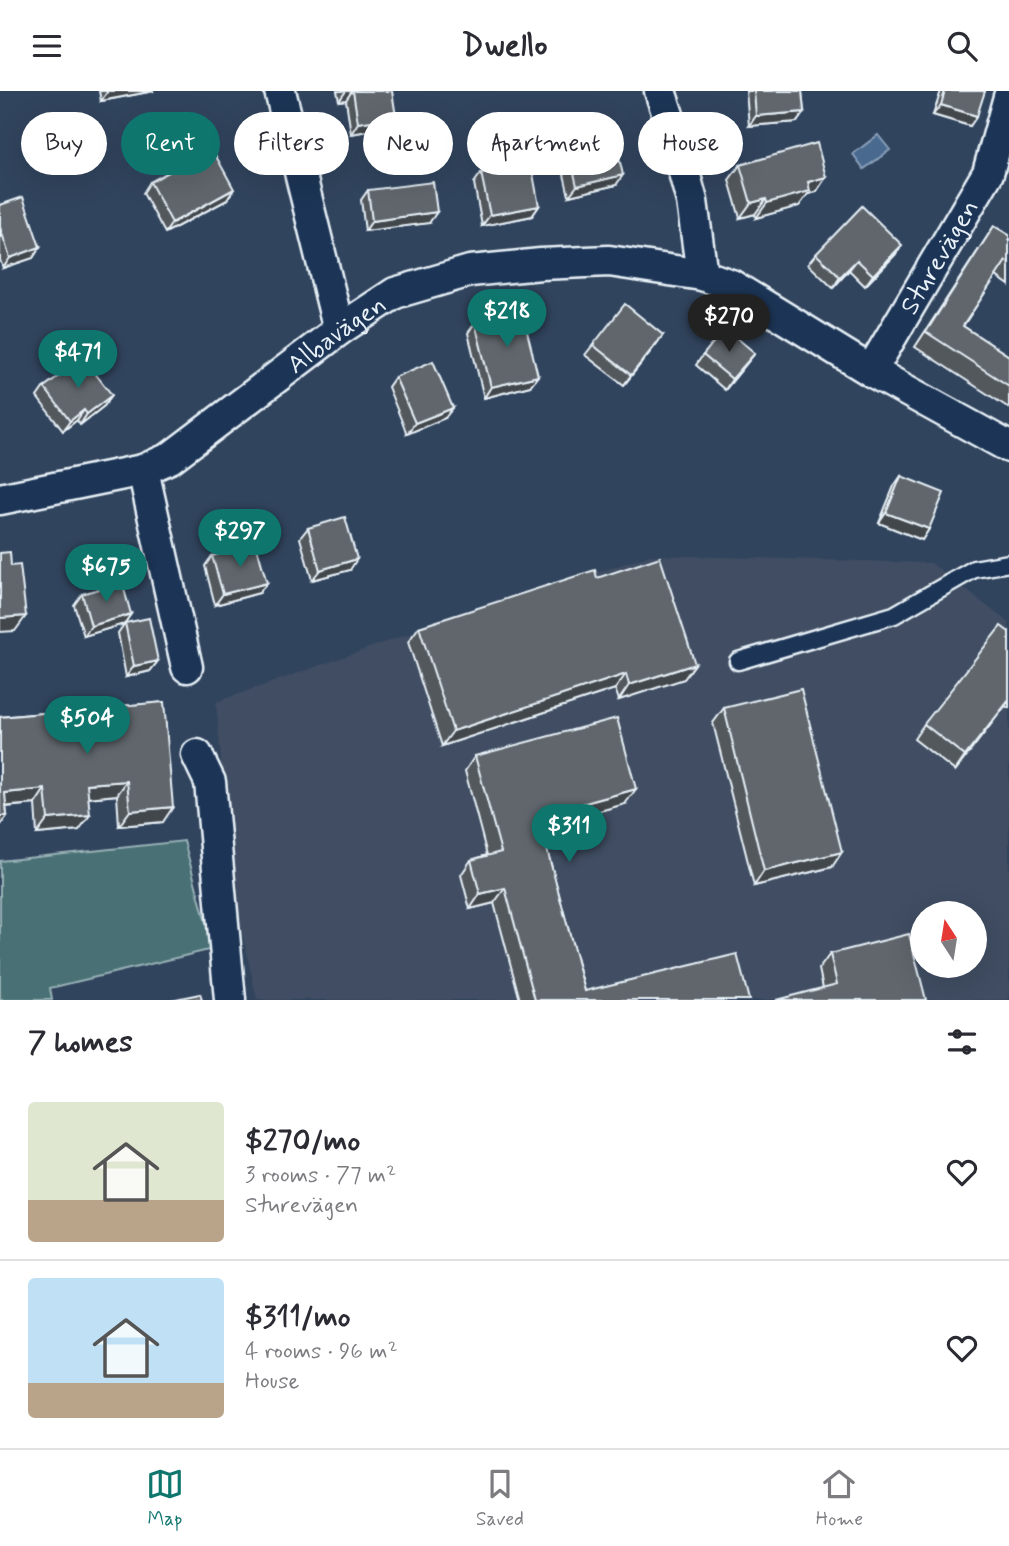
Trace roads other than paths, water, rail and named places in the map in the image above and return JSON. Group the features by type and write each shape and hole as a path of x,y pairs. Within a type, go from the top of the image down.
{"street":[{"path":"280,91 339,330"},
{"path":"660,91 692,201 702,275 731,285 871,372 1009,447"},
{"name":"Sturevägen","path":"871,372 988,173 1009,97"},
{"name":"Albavägen","path":"0,499 142,470 170,458 339,330 395,293 470,271 541,264 609,261 702,275"},
{"path":"142,470 187,667"},
{"path":"197,755 210,782 230,1000"}],"lane":[{"path":"738,661 894,615 974,569 1009,563"}],"water":[{"path":"878,135 890,150 864,169 853,154"}]}
